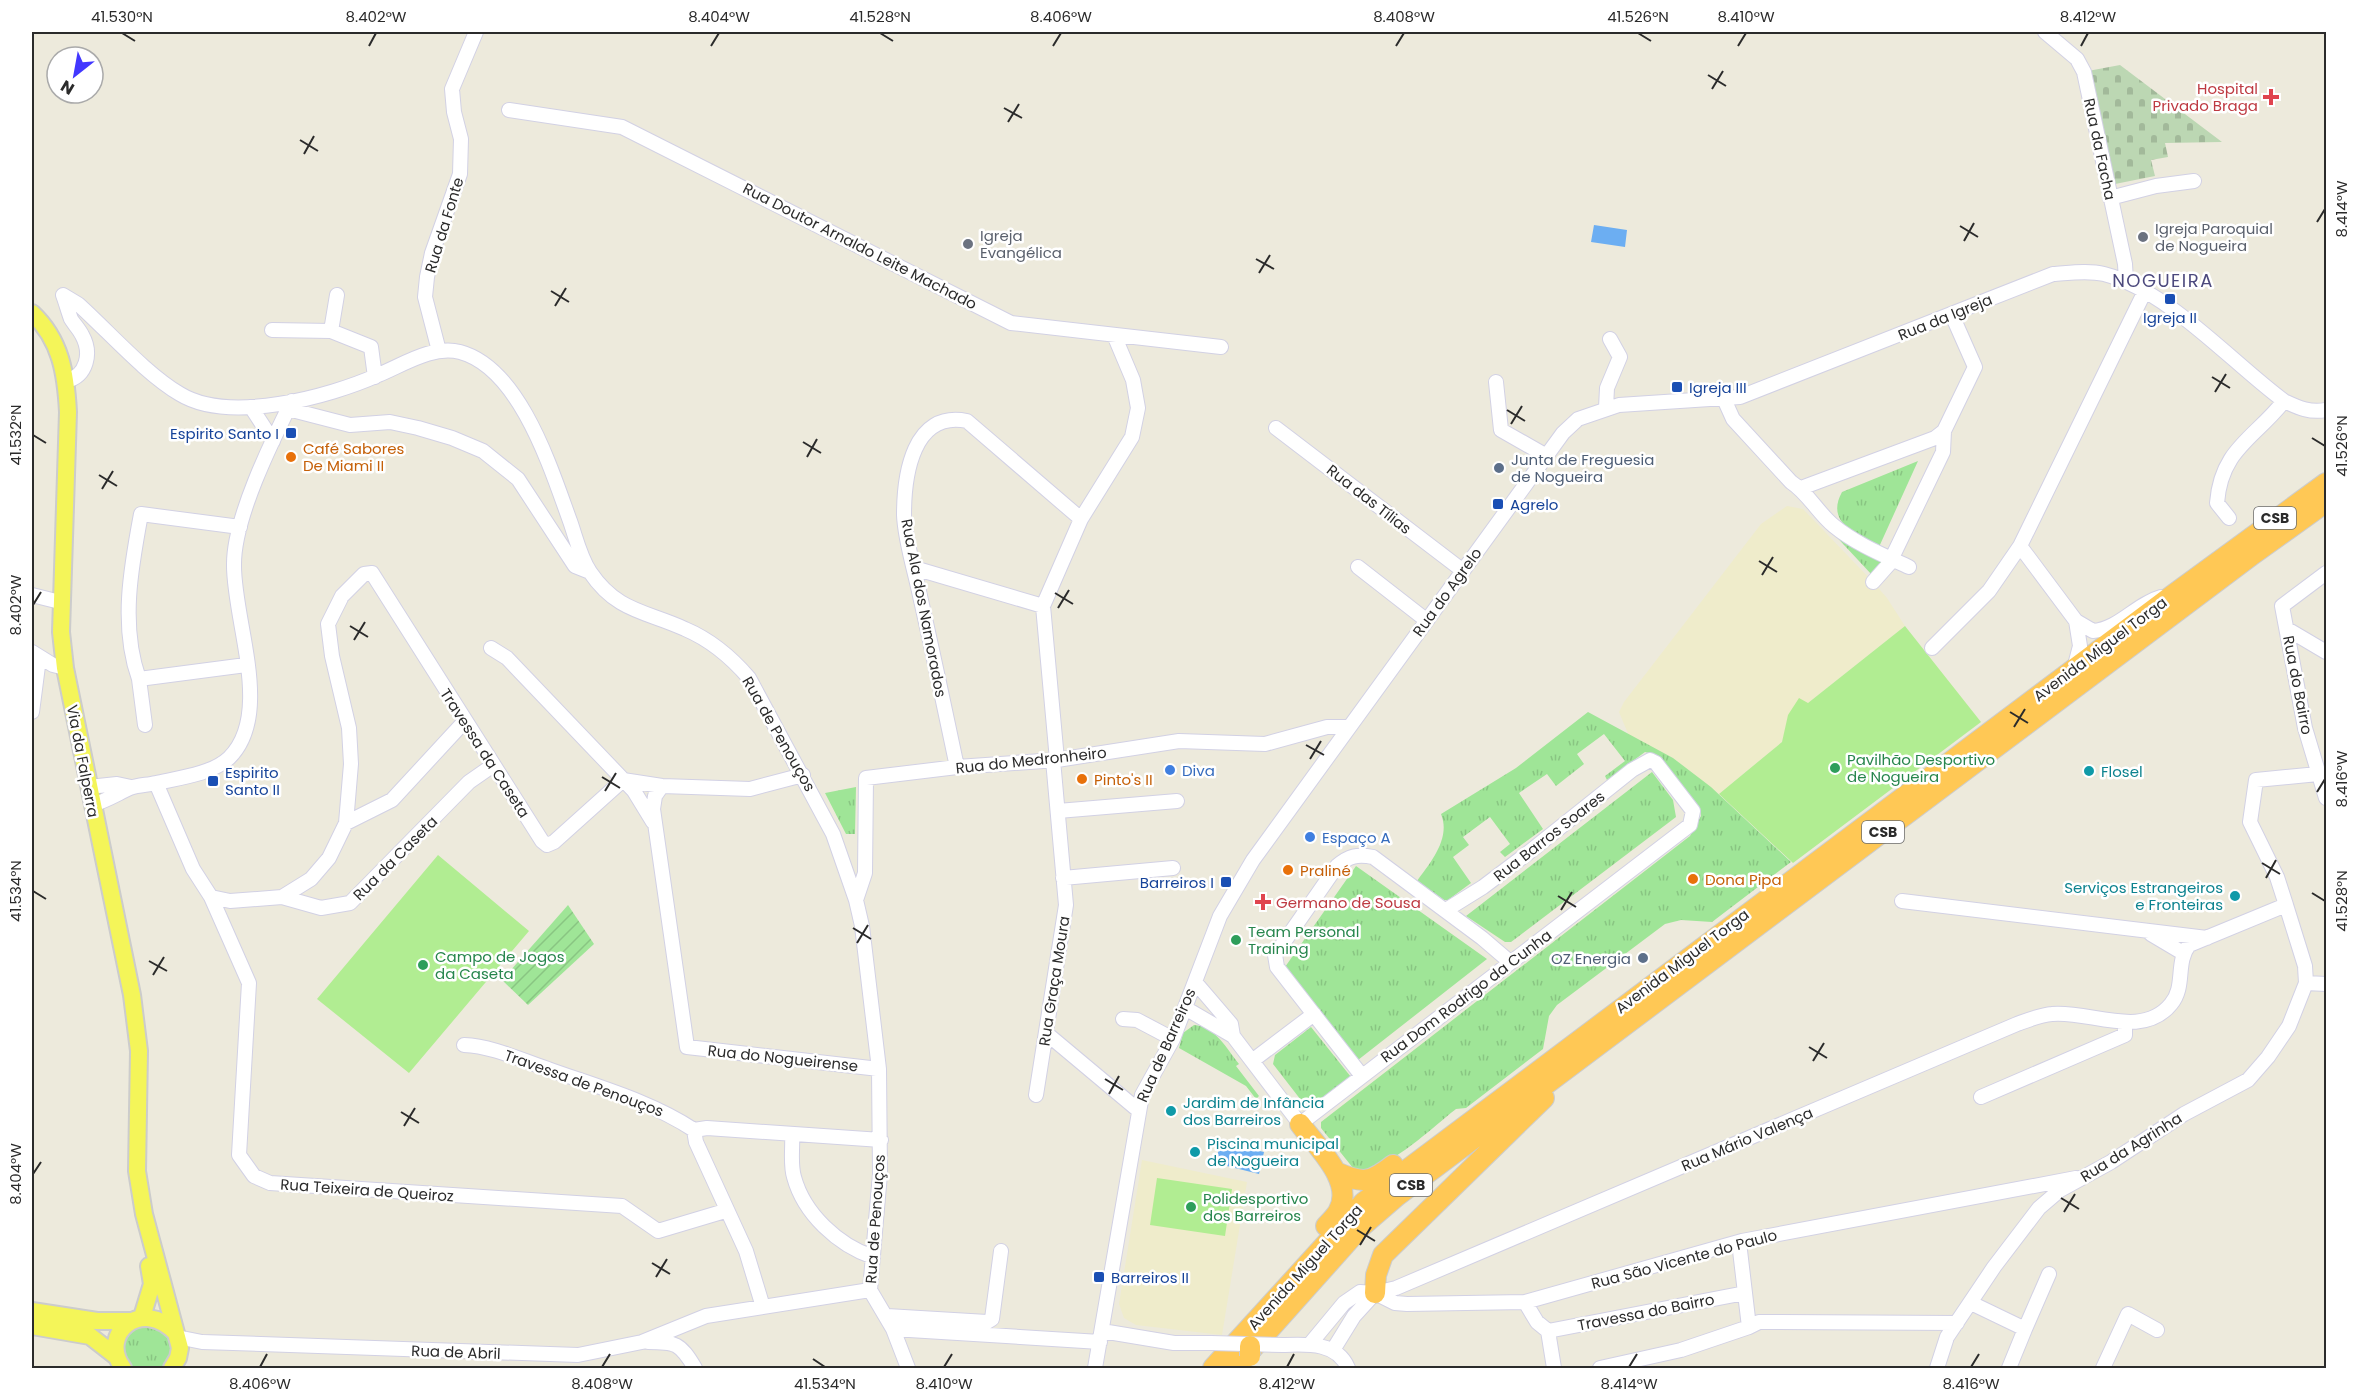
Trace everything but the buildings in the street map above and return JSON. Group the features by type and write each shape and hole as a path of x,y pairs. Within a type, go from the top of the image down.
{"highway":[{"name":"CSB","path":"2182,594 2326,483"},
{"name":"CSB","path":"2182,594 2326,502"},
{"name":"Avenida Miguel Torga","path":"1213,1368 1364,1202 2074,669 2182,594"},
{"name":"Avenida Miguel Torga","path":"1246,1357 1376,1213 1574,1066 2182,594"},
{"path":"1376,1293 1376,1275 1383,1255 1519,1126 1574,1066"},
{"path":"1291,1282 1302,1255 1339,1212 1342,1201 1336,1172 1300,1124"},
{"path":"1336,1172 1362,1182 1378,1177 1445,1126 1464,1125"}],"main road":[{"name":"Via da Falperra","path":"32,314 51,336 66,381 68,412 60,602 65,668 132,995 139,1051 137,1161 144,1214 177,1335 177,1365"},
{"name":"Via da Falperra","path":"120,1363 117,1339 122,1329 137,1319 152,1284 143,1242 144,1214"},
{"path":"32,1311 97,1321 160,1319 177,1335"},
{"path":"32,1326 90,1336 108,1348 120,1363"}],"street":[{"name":"Rua da Fonte","path":"439,351 425,297 427,277 432,253 460,174 460,139 452,89 476,32"},
{"name":"Rua da Facha","path":"2045,32 2077,59 2084,72 2126,281"},
{"name":"Rua Doutor Arnaldo Leite Machado","path":"509,110 622,127 1011,323 1221,347"},
{"path":"2109,198 2156,186 2194,181"},
{"name":"Rua da Igreja","path":"1545,456 1578,419 1606,408 1655,402 1724,399 1769,386 2053,274 2101,274 2126,281 2145,291 2284,401 2301,409 2316,412 2326,410"},
{"path":"1932,648 1989,591 2020,546 2145,291"},
{"path":"66,381 77,378 85,369 87,352 83,336 72,320 63,295 78,304 180,394 199,404 251,407 290,405 350,425 390,422 418,428 452,438 483,451 518,479 575,566 590,572"},
{"path":"332,331 337,295"},
{"path":"1873,582 1882,574 1891,559 1943,452 1944,431 1975,367 1952,315"},
{"path":"272,330 332,331 371,347 375,377"},
{"path":"914,568 1043,606 1081,519 1132,437 1138,408 1133,380 1114,335"},
{"path":"1606,408 1607,388 1620,357 1610,339"},
{"name":"Rua de Penouços","path":"290,405 375,377 410,360 439,351 458,352 475,358 489,367 506,387 536,434 579,550 590,572 612,597 634,611 685,629 732,658 749,678 833,834 856,900 863,932 879,1069 881,1140 870,1290 890,1322 908,1368"},
{"path":"1496,382 1501,430 1545,456"},
{"path":"1724,399 1733,419 1791,482 1801,488 1808,500 1833,526 1859,543 1909,567"},
{"path":"2229,518 2217,503 2218,485 2227,462 2242,443 2284,401"},
{"path":"89,787 107,784 131,787 213,769 228,758 242,742 248,729 251,695 234,564 240,527 273,441 290,405"},
{"path":"251,407 273,441"},
{"name":"Rua Ala dos Namorados","path":"957,767 904,517 908,465 922,434 937,422 956,418 967,421 1081,519"},
{"name":"Rua das Tílias","path":"1276,428 1462,570"},
{"path":"1801,488 1935,438 1944,431"},
{"name":"Rua do Agrelo","path":"1348,727 1545,456"},
{"path":"145,725 139,679 133,663 129,613 132,564 141,514 240,527"},
{"path":"2020,546 2076,621 2093,631 2102,631 2150,600 2182,594"},
{"path":"1358,567 1426,620"},
{"name":"Travessa da Caseta","path":"346,823 351,764 349,728 332,656 328,624 342,596 364,574 372,573 464,723 542,841 547,844 554,842 623,780"},
{"name":"Rua do Bairro","path":"2326,573 2282,606 2305,728 2326,798"},
{"path":"32,594 60,602"},
{"name":"Rua Graça Moura","path":"1036,1095 1066,905 1043,606"},
{"path":"2074,669 2080,646 2076,621"},
{"path":"2287,629 2326,652"},
{"path":"491,648 507,658 623,780 646,809 656,827"},
{"path":"32,712 35,655 65,668"},
{"path":"139,679 246,666"},
{"path":"211,897 230,901 282,897 311,879 329,858 346,823 392,800 464,723"},
{"name":"Rua do Medronheiro","path":"856,900 865,873 866,778 957,767 1055,760 1179,741 1265,744 1317,732 1327,727 1348,727"},
{"name":"Rua de Barreiros","path":"1095,1368 1138,1110 1146,1086 1173,1039 1220,916 1235,888 1348,727"},
{"path":"1317,732 1337,743"},
{"name":"Rua Dom Rodrigo da Cunha","path":"1300,1124 1690,825 1693,811 1656,763 1650,760"},
{"name":"Rua Barros Soares","path":"1446,910 1483,887 1632,770 1650,760"},
{"name":"Rua da Caseta","path":"282,897 321,908 350,903 469,782 492,766"},
{"path":"2140,928 2183,953 2189,945 2282,907 2277,877 2250,822 2256,780 2318,774"},
{"path":"623,780 662,786 750,789 803,775"},
{"name":"Rua Teixeira de Queiroz","path":"156,783 193,869 211,897 249,983 239,1155 254,1176 270,1184 622,1206 658,1231 725,1211"},
{"path":"656,827 653,809 656,796 662,786"},
{"path":"92,805 111,799 131,787"},
{"path":"1059,811 1177,801"},
{"name":"Rua do Nogueirense","path":"656,827 687,1047 879,1069"},
{"path":"1362,1076 1277,967 1275,956 1337,866 1349,856 1361,854 1373,857 1446,910 1510,962"},
{"path":"1063,878 1173,868"},
{"path":"1902,901 2140,928 2207,938"},
{"name":"Rua da Agrinha","path":"1937,1368 1947,1338 1994,1267 2047,1202 2060,1190 2175,1120 2248,1080 2268,1057 2289,1026 2306,983 2305,966 2282,907"},
{"name":"Rua Mário Valença","path":"1310,1344 1351,1296 1360,1292 1376,1293 1396,1288 2017,1024 2053,1014 2125,1022 2154,1018 2171,1004 2181,983 2183,953"},
{"path":"1195,982 1231,1024 1233,1036"},
{"path":"2306,983 2326,984"},
{"path":"1185,1008 1233,1036 1300,1124"},
{"path":"1252,1061 1314,1014"},
{"path":"1123,1019 1137,1020 1173,1039"},
{"path":"1981,1097 2125,1035 2125,1022"},
{"path":"1046,1034 1138,1110"},
{"name":"Travessa de Penouços","path":"464,1045 476,1045 506,1054 624,1096 669,1114 694,1130"},
{"path":"763,1307 746,1251 725,1211 696,1142 694,1130 707,1128 881,1140"},
{"path":"792,1135 793,1176 804,1201 820,1222 843,1243 873,1257"},
{"name":"Rua São Vicente do Paulo","path":"1376,1293 1395,1303 1407,1304 1525,1302 1739,1242 2085,1176"},
{"path":"2030,1185 2047,1202"},
{"path":"1739,1242 1749,1328"},
{"path":"890,1322 987,1322 992,1319 1001,1251"},
{"path":"2009,1368 2049,1274"},
{"name":"Rua de Abril","path":"177,1335 202,1342 578,1355 642,1342 706,1316 870,1290"},
{"path":"1333,1350 1354,1316 1376,1293"},
{"name":"Travessa do Bairro","path":"1548,1331 1745,1293"},
{"path":"1525,1302 1537,1322 1548,1331 1554,1368"},
{"path":"1971,1304 2025,1329"},
{"path":"2103,1368 2128,1314 2157,1330"},
{"path":"890,1322 1174,1343 1211,1343 1246,1357 1283,1345 1310,1344 1333,1350 1345,1361 1348,1368"},
{"path":"1600,1368 1681,1350 1749,1328 1759,1322 1957,1323"},
{"path":"678,1327 692,1348 695,1368"},
{"path":"642,1342 673,1342 684,1349 695,1368"}],"shaded area":[{"path":"1787,506 1803,509 1887,598 1905,626 1808,703 1786,729 1782,742 1719,794 1673,758 1629,736 1619,712 1624,702 1761,524"},
{"path":"1142,1160 1247,1182 1222,1335 1136,1325 1124,1318 1119,1304"}],"green space":[{"path":"2120,65 2222,142 2165,143 2168,157 2151,160 2155,176 2110,185 2088,71"},
{"path":"1918,461 1879,547 1853,532 1840,520 1838,503 1842,492"},
{"path":"1831,531 1883,560 1883,565 1872,575"},
{"name":"Pavilhão Desportivo de Nogueira","path":"1905,626 1981,722 1793,863 1719,794 1782,742 1788,715 1799,698 1808,703"},
{"path":"1588,712 1673,758 1711,787 1791,862 1712,922 1681,920 1665,924 1557,1005 1549,1016 1543,1049 1466,1108 1456,1109 1391,1159 1364,1170 1353,1168 1321,1128 1321,1122 1690,836 1701,816 1700,808 1656,755 1645,752 1607,780 1605,776 1625,761 1604,734 1577,754 1584,764 1556,786 1547,774 1519,793 1543,829 1505,857 1500,852 1510,844 1490,817 1463,837 1469,845 1453,857 1471,883 1448,900 1444,900 1417,881 1433,858 1441,841 1443,823 1441,814 1516,768"},
{"path":"1652,772 1673,800 1676,817 1511,942 1505,942 1466,916"},
{"path":"856,787 855,834 846,834 825,793"},
{"name":"Campo de Jogos da Caseta","path":"438,855 529,931 409,1073 317,999"},
{"path":"1356,866 1487,959 1358,1060 1285,967"},
{"path":"568,905 594,944 528,1005 502,980"},
{"path":"1194,1025 1208,1029 1225,1045 1239,1064 1236,1066 1259,1096 1256,1099 1246,1086 1179,1048 1183,1033"},
{"path":"1311,1027 1351,1077 1313,1105 1304,1104 1273,1064 1275,1055"},
{"name":"Polidesportivo dos Barreiros","path":"1157,1178 1232,1189 1225,1236 1150,1225"},
{"path":"133,1326 162,1326 173,1344 169,1363 163,1368 131,1368 127,1364 122,1340"}],"water":[{"path":"1594,225 1627,230 1625,247 1591,242"},
{"name":"Piscina municipal de Nogueira","path":"1221,1142 1264,1152 1259,1174 1215,1163"}],"place":[{"name":"Hospital Privado Braga","path":"2271,97"},
{"name":"Igreja Paroquial de Nogueira","path":"2143,237"},
{"name":"Igreja Evangélica","path":"968,244"},
{"name":"Igreja II","path":"2170,299"},
{"name":"Igreja III","path":"1677,387"},
{"name":"Espirito Santo I","path":"291,433"},
{"name":"Café Sabores De Miami II","path":"291,457"},
{"name":"Junta de Freguesia de Nogueira","path":"1499,468"},
{"name":"Agrelo","path":"1498,504"},
{"name":"Pavilhão Desportivo de Nogueira","path":"1835,768"},
{"name":"Diva","path":"1170,770"},
{"name":"Flosel","path":"2089,771"},
{"name":"Pinto's II","path":"1082,779"},
{"name":"Espirito Santo II","path":"213,781"},
{"name":"Espaço A","path":"1310,837"},
{"name":"Praliné","path":"1288,870"},
{"name":"Dona Pipa","path":"1693,879"},
{"name":"Barreiros I","path":"1226,882"},
{"name":"Serviços Estrangeiros e Fronteiras","path":"2235,896"},
{"name":"Germano de Sousa","path":"1263,902"},
{"name":"Team Personal Training","path":"1236,940"},
{"name":"OZ Energia","path":"1643,958"},
{"name":"Campo de Jogos da Caseta","path":"423,965"},
{"name":"Jardim de Infância dos Barreiros","path":"1171,1111"},
{"name":"Piscina municipal de Nogueira","path":"1195,1152"},
{"name":"Polidesportivo dos Barreiros","path":"1191,1207"},
{"name":"Barreiros II","path":"1099,1277"}],"district":[{"name":"NOGUEIRA","path":"2163,280"}]}
